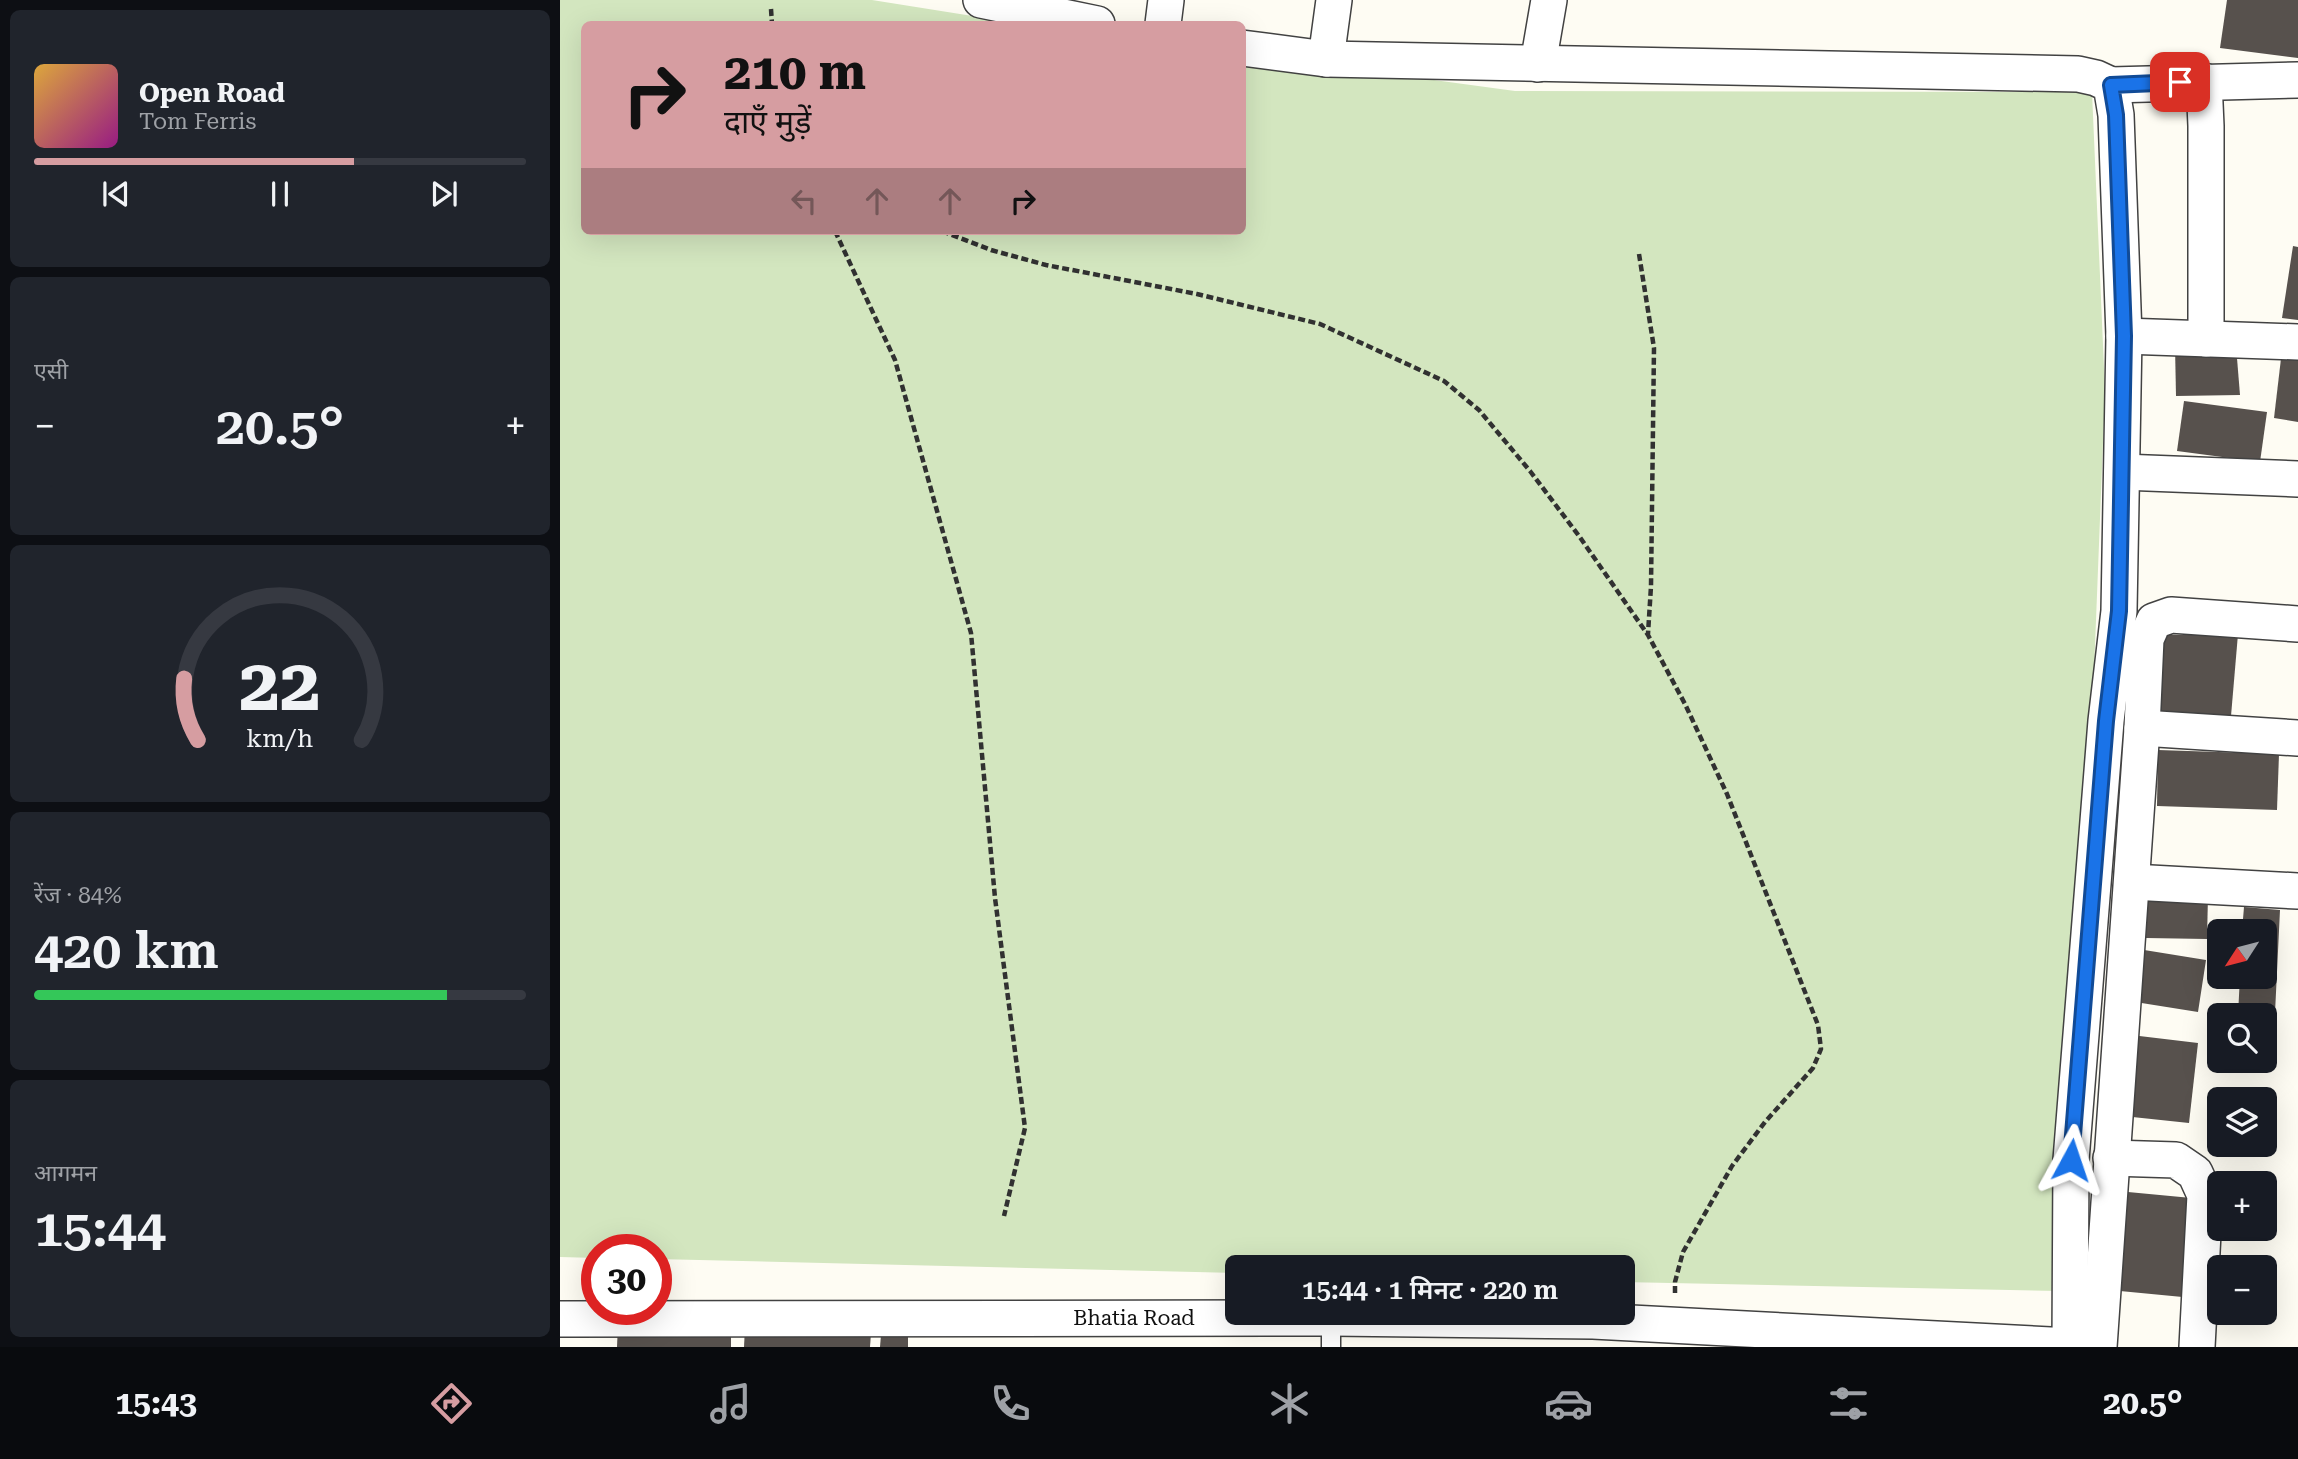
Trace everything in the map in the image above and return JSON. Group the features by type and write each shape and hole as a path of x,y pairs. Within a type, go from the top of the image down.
{"street":[{"path":"981,0 1035,6 1087,21"},
{"path":"1163,21 1166,0"},
{"path":"1326,59 1334,0"},
{"path":"1538,64 1549,0"},
{"path":"1246,49 1326,59 2078,74 2111,85 2298,80"},
{"path":"2204,81 2206,339"},
{"path":"2088,1347 2071,1160 2106,721 2119,611 2124,336 2116,115 2111,85"},
{"path":"2124,336 2298,342"},
{"path":"2122,472 2298,479"},
{"path":"2088,1347 2111,1158 2132,882 2146,639 2154,621 2171,615 2298,624"},
{"path":"2142,728 2298,738"},
{"path":"2132,882 2298,891"},
{"path":"2111,1158 2176,1160 2195,1173 2205,1195 2197,1347"},
{"name":"Bhatia Road","path":"571,1328 1593,1334 1676,1325 1835,1340 2088,1347"}],"path":[{"path":"771,9 772,21"},
{"path":"837,235 895,360 971,633 995,898 1025,1128 1004,1216"},
{"path":"953,235 992,250 1046,265 1197,294 1320,324 1444,381 1479,410 1530,471 1648,635 1685,704 1727,794 1818,1025 1821,1049 1813,1068 1765,1122 1732,1166 1683,1252 1675,1282 1676,1325"},
{"path":"1639,254 1654,348 1652,572 1648,635"}],"green space":[{"path":"560,0 872,0 1004,21 581,21 581,235 1246,235 1246,54 1515,91 2092,92 2105,391 2086,875 2057,1291 1635,1282 1635,1255 1225,1255 1225,1273 672,1259 672,1234 581,1234 581,1258 560,1257"}],"building":[{"path":"2227,0 2298,0 2298,58 2220,48"},
{"path":"2293,246 2298,247 2298,320 2282,318"},
{"path":"2175,346 2236,346 2240,395 2176,396"},
{"path":"2282,350 2298,352 2298,422 2274,418"},
{"path":"2184,401 2267,412 2260,462 2177,451"},
{"path":"2238,634 2231,716 2150,714 2159,635"},
{"path":"2158,750 2279,754 2277,810 2157,806"},
{"path":"2147,893 2208,895 2207,939 2146,938"},
{"path":"2244,907 2280,910 2277,972 2277,919 2243,919"},
{"path":"2138,949 2206,960 2198,1012 2129,1001"},
{"path":"2239,989 2276,989 2275,1003 2239,1003"},
{"path":"2131,1035 2198,1043 2189,1123 2123,1116"},
{"path":"2128,1192 2202,1199 2193,1298 2120,1291"},
{"path":"618,1325 731,1328 731,1347 617,1347"},
{"path":"745,1327 871,1333 870,1347 744,1347"},
{"path":"881,1335 908,1336 908,1347 880,1347"}],"route":[{"path":"2071,1160 2106,721 2119,611 2124,336 2116,115 2111,85 2180,82"}]}
